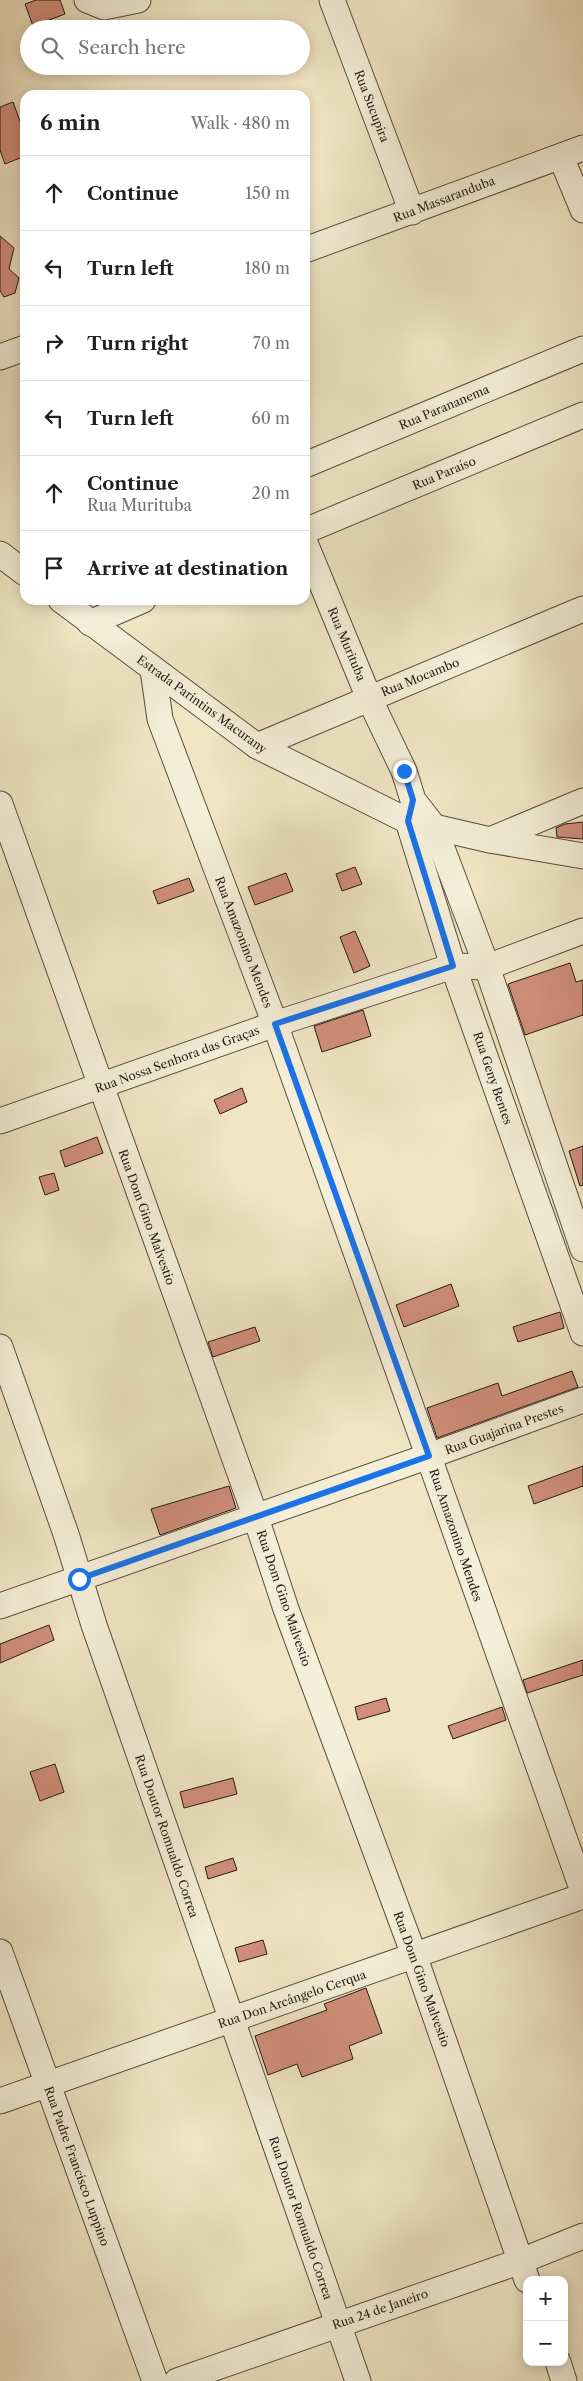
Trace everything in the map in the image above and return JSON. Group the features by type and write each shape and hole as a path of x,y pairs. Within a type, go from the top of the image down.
{"street":[{"path":"87,0 104,7 138,0"},
{"name":"Rua Sucupira","path":"332,0 412,212"},
{"path":"572,152 583,210"},
{"name":"Rua Massaranduba","path":"310,248 572,152"},
{"name":"Rua Parananema","path":"310,463 583,349"},
{"path":"0,357 20,350"},
{"name":"Rua Paraíso","path":"310,529 583,416"},
{"path":"0,554 20,569"},
{"name":"Rua Murituba","path":"310,555 369,698 404,771 410,811"},
{"name":"Estrada Parintins Macurany","path":"67,605 257,746 410,811 434,827 490,840 583,856"},
{"path":"90,623 131,605"},
{"name":"Rua Mocambo","path":"257,746 583,610"},
{"name":"Rua Amazonino Mendes","path":"153,670 160,719 275,1024 429,1456 495,1651 583,1891"},
{"path":"490,840 583,801"},
{"name":"Rua Dom Gino Malvestio","path":"0,804 256,1518 286,1609 414,1956 524,2270"},
{"name":"Rua Geny Bentes","path":"410,811 453,966 583,1333"},
{"path":"434,827 487,968 583,1249"},
{"name":"Rua Nossa Senhora das Graças","path":"0,1121 101,1087 275,1024 453,966 487,968 583,931"},
{"name":"Rua Doutor Romualdo Correa","path":"0,1347 358,2381"},
{"name":"Rua Guajarina Prestes","path":"0,1606 256,1518 583,1400"},
{"name":"Rua Don Arcângelo Cerqua","path":"0,2101 583,1896"},
{"name":"Rua Padre Francisco Luppino","path":"0,1952 155,2381"},
{"name":"Rua 24 de Janeiro","path":"177,2381 337,2324 524,2270 583,2236"},
{"path":"559,2366 564,2381"}],"building":[{"path":"36,0 60,0 65,14 49,20 31,20 25,4"},
{"path":"13,102 20,121 20,158 5,164 0,150 0,107"},
{"path":"0,236 14,248 9,269 19,278 15,293 4,297 0,291"},
{"path":"583,822 583,839 557,837 556,828 565,824"},
{"path":"355,867 362,884 342,891 336,874"},
{"path":"286,873 293,891 255,905 248,887"},
{"path":"189,878 194,891 158,904 153,891"},
{"path":"355,931 370,966 354,973 340,937"},
{"path":"570,963 576,982 583,980 583,1015 525,1035 508,984"},
{"path":"363,1010 371,1036 322,1052 314,1026"},
{"path":"242,1088 247,1102 220,1114 214,1100"},
{"path":"97,1137 103,1153 65,1167 60,1151"},
{"path":"583,1146 583,1185 580,1186 569,1151"},
{"path":"54,1173 59,1190 45,1195 39,1177"},
{"path":"451,1284 459,1306 404,1327 396,1305"},
{"path":"560,1312 564,1328 518,1342 513,1327"},
{"path":"255,1327 260,1341 213,1357 208,1342"},
{"path":"572,1371 578,1387 437,1438 427,1408 498,1383 502,1396"},
{"path":"583,1466 583,1486 534,1504 528,1486"},
{"path":"229,1486 236,1508 160,1535 151,1509"},
{"path":"49,1625 54,1640 0,1663 0,1644"},
{"path":"583,1660 583,1675 527,1693 523,1680"},
{"path":"386,1698 390,1711 358,1720 355,1707"},
{"path":"502,1707 506,1720 453,1739 448,1726"},
{"path":"55,1764 64,1792 40,1801 30,1772"},
{"path":"233,1778 237,1794 184,1808 180,1792"},
{"path":"233,1858 237,1870 208,1879 205,1867"},
{"path":"263,1940 267,1954 239,1962 235,1948"},
{"path":"366,1988 382,2033 349,2046 353,2059 302,2077 297,2064 268,2075 255,2036 327,2010 324,2004"}],"route":[{"path":"79,1579 429,1456 275,1024 453,966 408,821 413,800 404,771"}]}
